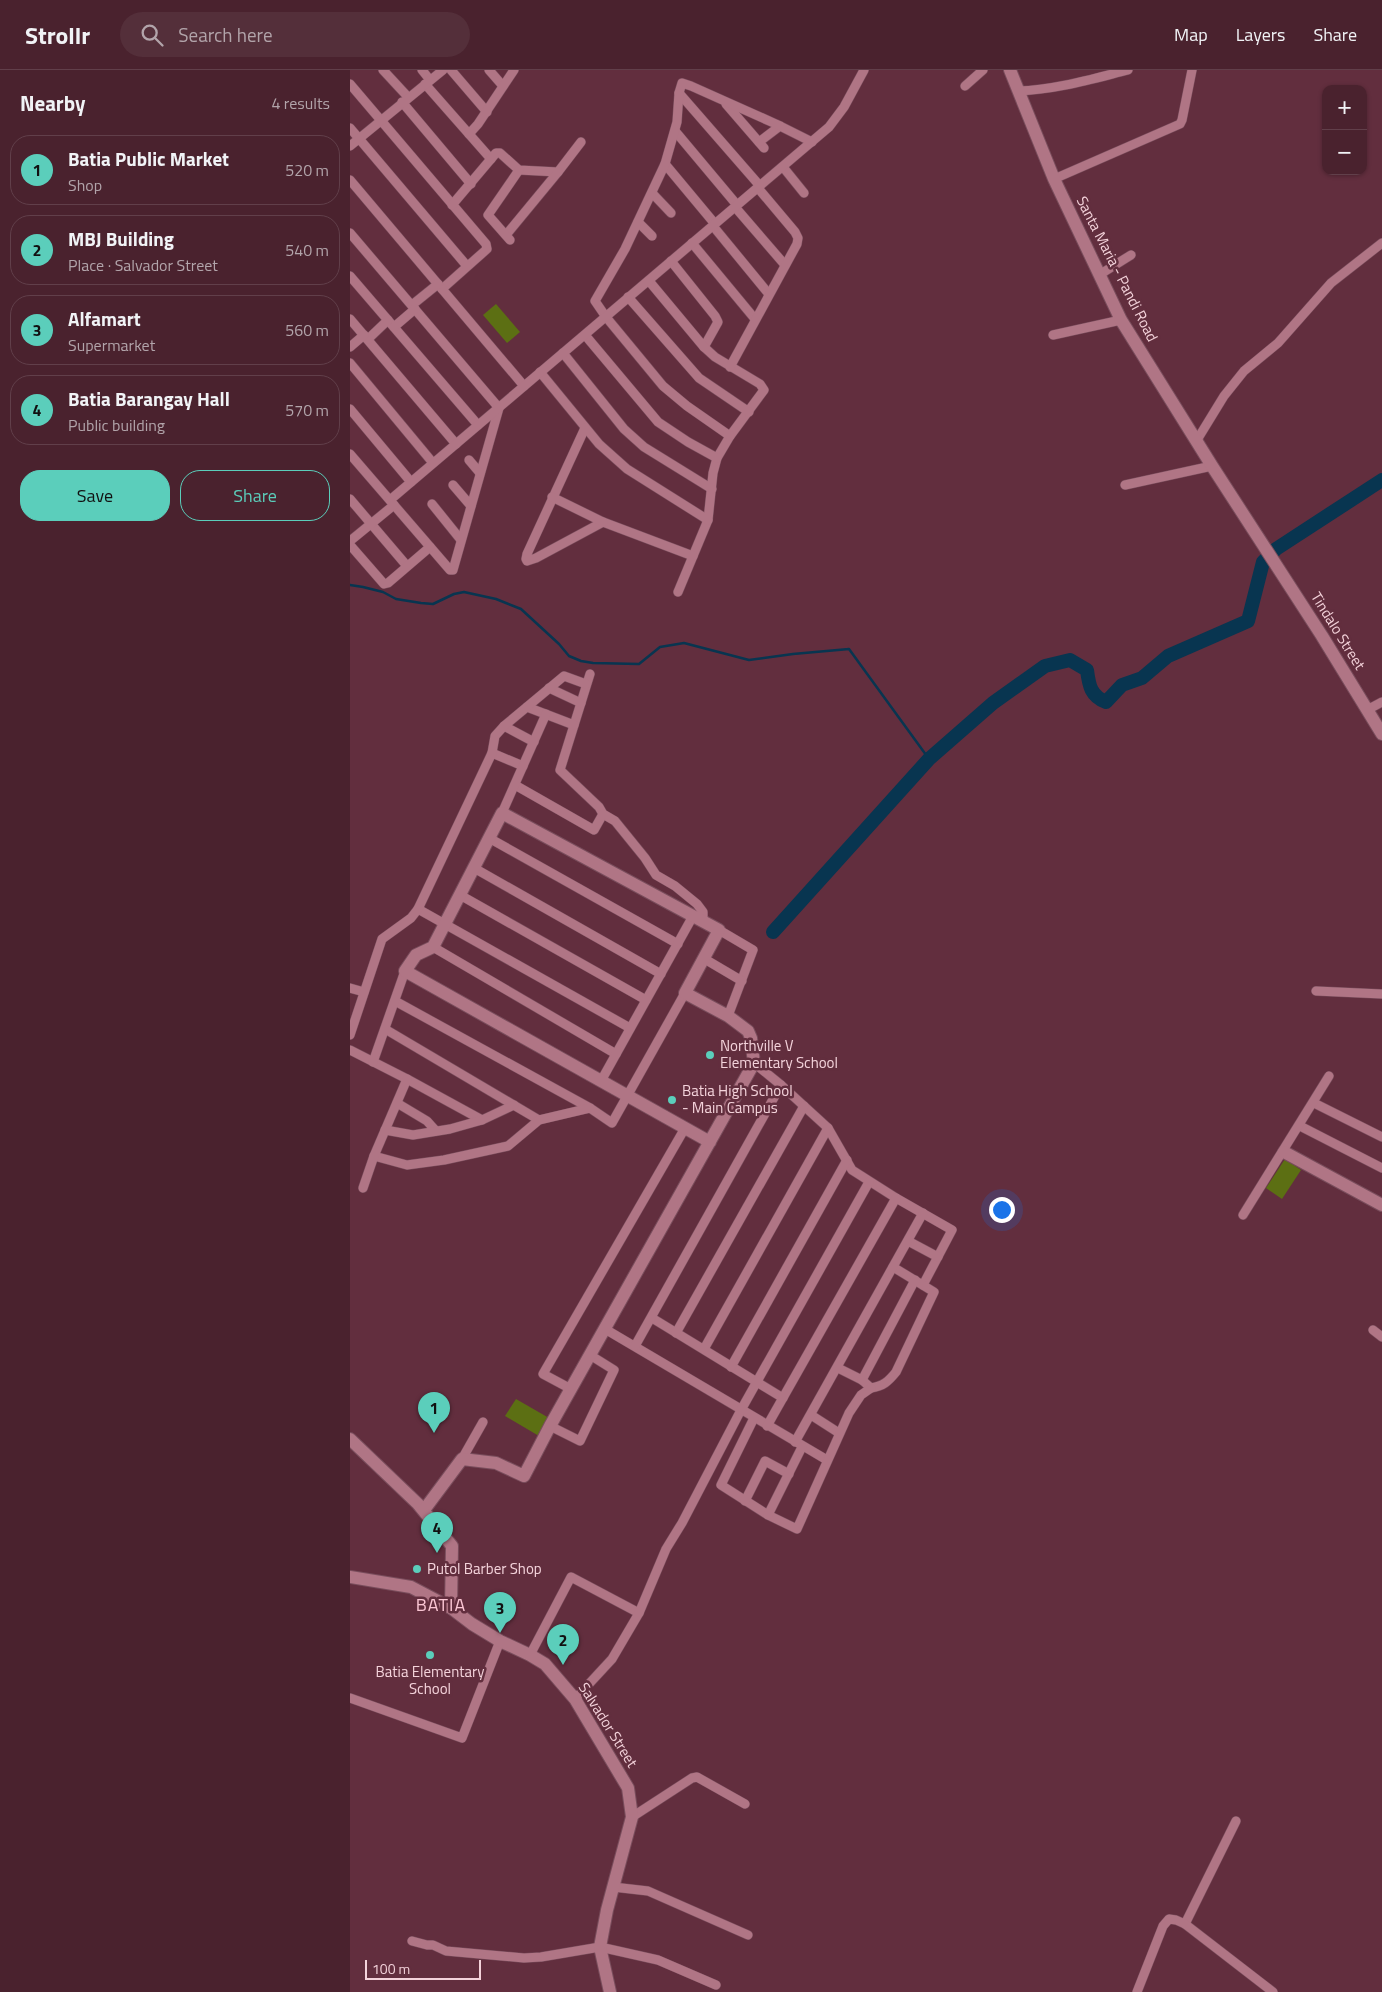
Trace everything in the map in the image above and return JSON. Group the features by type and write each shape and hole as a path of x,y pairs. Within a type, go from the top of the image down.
{"street":[{"path":"382,70 471,184"},
{"path":"422,70 427,82 491,159"},
{"path":"350,146 443,70"},
{"path":"451,70 487,112"},
{"path":"489,70 503,86"},
{"path":"469,134 487,112 514,70"},
{"path":"430,546 388,583 384,584 350,543 411,482 829,127 844,107 864,70"},
{"path":"965,86 983,70"},
{"name":"Santa Maria - Pandi Road","path":"1010,70 1054,179 1122,320 1212,466 1266,546"},
{"path":"1018,91 1037,91 1128,70"},
{"path":"1054,179 1180,124 1192,70"},
{"path":"730,436 686,406 663,386 595,302 628,252 638,222 664,164 675,131 679,93 683,83 812,142"},
{"path":"350,84 486,244 487,249 391,324 350,347"},
{"path":"679,93 759,187 798,238 797,244 768,293 730,367"},
{"path":"724,101 762,145 780,126"},
{"path":"350,128 467,266"},
{"path":"675,131 785,265"},
{"path":"519,170 488,214 508,238 581,142"},
{"path":"452,205 496,153 500,153 519,170 558,172"},
{"path":"664,164 768,293"},
{"path":"783,167 804,193"},
{"path":"350,180 524,386"},
{"path":"652,192 671,213"},
{"path":"638,222 652,236"},
{"path":"350,232 499,408"},
{"path":"1196,440 1224,396 1244,371 1278,343 1331,282 1382,243"},
{"path":"692,244 755,319"},
{"path":"1099,275 1131,255"},
{"path":"671,261 718,322 704,347"},
{"path":"350,276 478,425"},
{"path":"648,281 715,358 763,386 762,394 730,436 718,458 713,473 708,520 678,592"},
{"path":"628,297 699,378 749,412"},
{"path":"350,319 456,444"},
{"path":"1053,335 1122,320"},
{"path":"585,335 658,422 688,442 718,458"},
{"path":"563,353 624,429 644,447 712,489"},
{"path":"350,363 433,463"},
{"path":"540,372 599,444 627,469 708,520"},
{"path":"350,408 411,482"},
{"path":"350,454 452,571 499,408"},
{"path":"585,428 552,497 526,559 527,561 536,558 603,522"},
{"path":"469,460 480,473"},
{"path":"1124,485 1212,466"},
{"path":"454,485 471,506"},
{"path":"552,497 603,522 693,556"},
{"path":"350,499 407,566"},
{"path":"432,504 461,540"},
{"name":"Tindalo Street","path":"1266,546 1382,734"},
{"path":"590,674 560,770 599,807 603,814 615,821 645,858 656,875 675,886 697,904 703,912 678,944 601,1081"},
{"path":"350,1035 382,939 411,918 418,908 492,753 495,736 504,726 564,676 586,684"},
{"path":"549,688 581,703"},
{"path":"1367,710 1382,702"},
{"path":"527,707 574,726"},
{"path":"373,1062 405,971 416,956 433,948 502,812 546,714"},
{"path":"504,726 534,742"},
{"path":"492,753 523,766"},
{"path":"515,785 594,830 603,814"},
{"path":"502,812 698,918 753,950 728,1016"},
{"path":"489,838 678,944"},
{"path":"474,868 661,974"},
{"path":"649,892 656,875"},
{"path":"460,895 646,1000"},
{"path":"418,908 630,1028"},
{"path":"395,1001 590,1108 612,1123 718,930"},
{"path":"433,948 616,1054"},
{"path":"703,958 742,981"},
{"path":"405,971 710,1142"},
{"path":"350,988 364,992"},
{"path":"1316,991 1382,994"},
{"path":"462,1459 496,1463 524,1476 550,1426 754,1063 751,1038 748,1031 728,1016 684,992"},
{"path":"385,1029 539,1120"},
{"path":"350,1050 482,1120"},
{"path":"754,1063 828,1128 852,1170 869,1182 952,1230 938,1257 919,1283 862,1380"},
{"path":"1244,1216 1329,1076"},
{"path":"363,1188 374,1156 407,1079"},
{"path":"635,1346 781,1085"},
{"path":"397,1103 427,1121 436,1131"},
{"path":"1314,1103 1382,1137"},
{"path":"385,1130 413,1134 436,1131 482,1120 514,1105"},
{"path":"676,1333 804,1106"},
{"path":"374,1156 407,1165 444,1160 508,1146 539,1120 590,1108"},
{"path":"1300,1126 1382,1168"},
{"path":"571,1389 543,1374 685,1128"},
{"path":"704,1349 828,1128"},
{"path":"1284,1152 1382,1206"},
{"path":"731,1366 847,1160"},
{"path":"575,1699 612,1659 639,1613 666,1549 682,1523 756,1382 869,1182"},
{"path":"768,1426 896,1198"},
{"path":"768,1515 789,1474 798,1444 811,1415 923,1213"},
{"path":"908,1241 938,1257"},
{"path":"754,1418 721,1485 768,1515 797,1529 839,1433 861,1395 871,1388 880,1387 888,1383 896,1372 934,1292 893,1267"},
{"path":"652,1318 783,1398"},
{"path":"605,1329 827,1460"},
{"path":"1373,1330 1382,1337"},
{"path":"550,1426 580,1440 614,1370 590,1355"},
{"path":"838,1368 862,1380 871,1388"},
{"path":"811,1415 839,1433"},
{"path":"424,1510 462,1459 483,1422"},
{"path":"350,1439 424,1510 452,1546 451,1608"},
{"path":"745,1501 765,1461 789,1474"},
{"name":"Salvador Street","path":"350,1577 410,1587 451,1608 472,1624 500,1641 545,1664 575,1699 628,1788 632,1817 613,1886 600,1947 610,1992"},
{"path":"530,1655 571,1578 639,1613"},
{"path":"350,1698 462,1738 500,1641"},
{"path":"632,1817 692,1778 697,1777 745,1804"},
{"path":"1185,1924 1236,1821"},
{"path":"613,1886 648,1891 748,1935"},
{"path":"1137,1992 1163,1926 1169,1919 1185,1924 1273,1992"},
{"path":"412,1941 433,1945 446,1951 524,1958 600,1947 658,1960 716,1985"}],"green space":[{"path":"496,304 520,332 507,343 483,315"},
{"path":"1285,1159 1301,1170 1282,1199 1266,1188"},
{"path":"516,1399 549,1418 539,1436 505,1416"}],"waterway":[{"path":"773,932 929,759 993,703 1045,666 1070,660 1087,670 1092,690 1097,697 1106,702 1122,685 1142,678 1168,656 1248,621 1263,562 1276,549 1382,480"},
{"path":"350,585 383,592 396,599 421,603 433,604 454,594 464,592 496,599 521,609 559,644 569,656 593,663 639,664 660,647 684,643 749,660 849,649 929,759"}],"place":[{"name":"Northville V Elementary School","path":"710,1055"},
{"name":"Batia High School - Main Campus","path":"672,1100"},
{"name":"Batia Public Market","path":"434,1433"},
{"name":"Batia Barangay Hall","path":"437,1553"},
{"name":"Putol Barber Shop","path":"417,1569"},
{"name":"Alfamart","path":"500,1633"},
{"name":"Batia Elementary School","path":"430,1655"},
{"name":"MBJ Building","path":"563,1665"}],"district":[{"name":"BATIA","path":"441,1605"}]}
